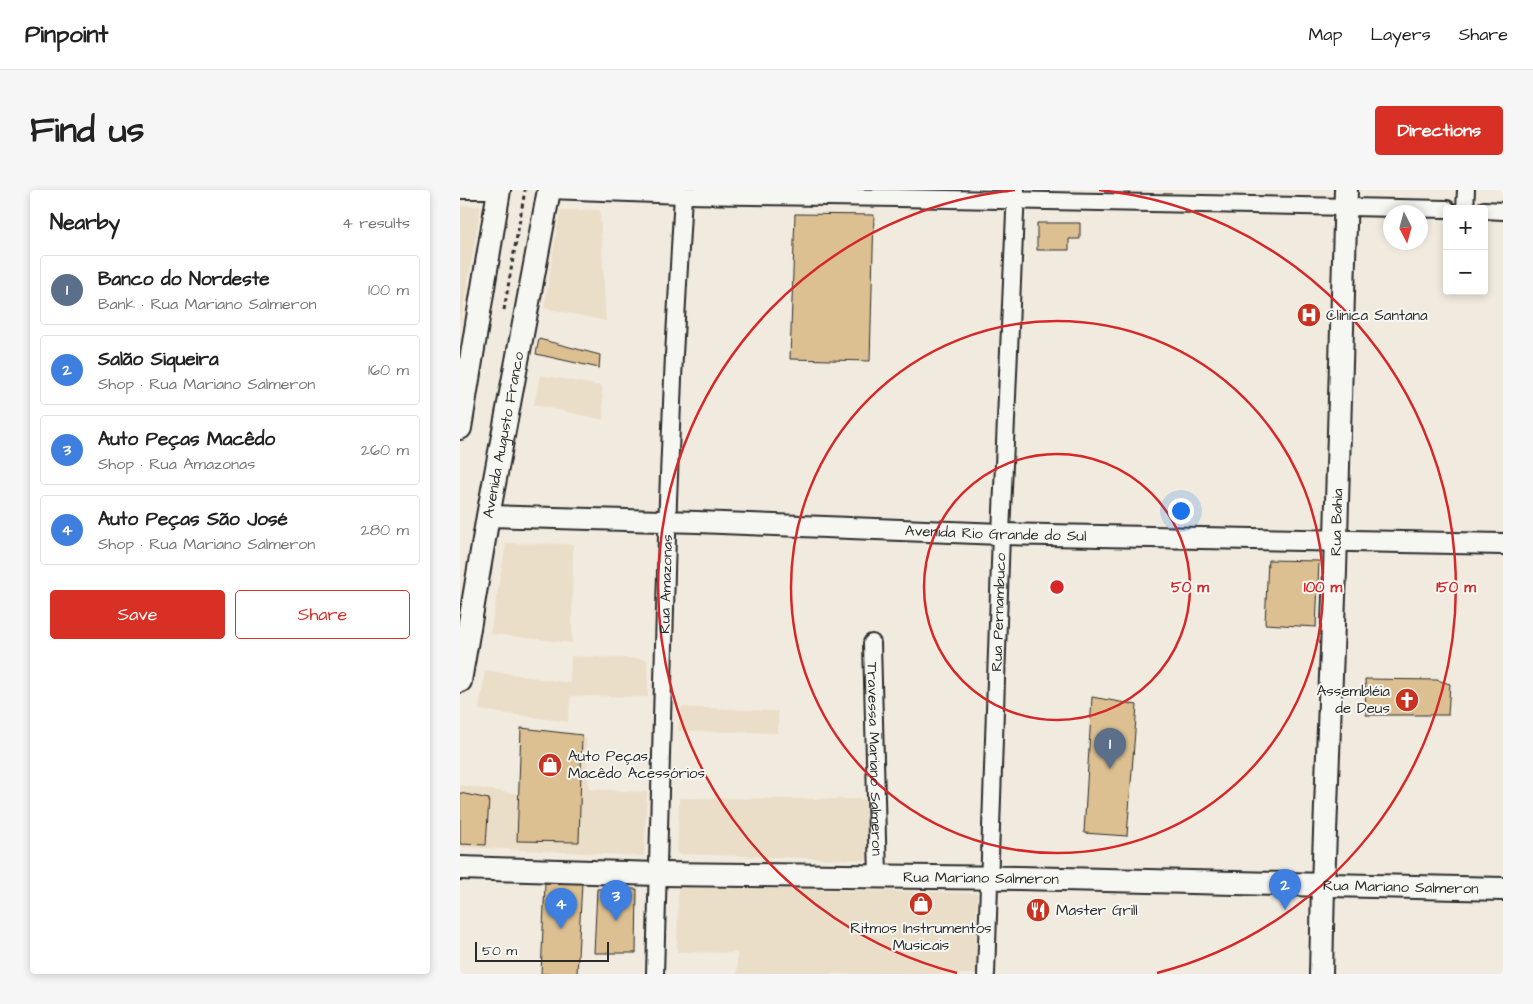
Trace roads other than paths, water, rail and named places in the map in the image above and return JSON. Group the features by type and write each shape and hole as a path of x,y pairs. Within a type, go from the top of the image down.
{"main road":[{"path":"460,428 499,190"},
{"name":"Avenida Augusto Franco","path":"460,681 488,516 549,190"},
{"name":"Rua Bahia","path":"1321,974 1322,885 1336,540 1346,199"},
{"name":"Rua Mariano Salmeron","path":"460,868 658,874 1029,878 1503,889"}],"street":[{"path":"460,190 499,190"},
{"path":"549,190 683,195 898,194 1346,199 1443,210"},
{"path":"1465,205 1466,190"},
{"name":"Rua Amazonas","path":"655,974 667,521 673,365 683,195"},
{"name":"Rua Pernambuco","path":"986,974 1001,534 1016,195"},
{"path":"1488,210 1503,211"},
{"name":"Avenida Rio Grande do Sul","path":"488,516 1001,534 1503,544"},
{"name":"Travessa Mariano Salmeron","path":"872,643 878,877"}],"place":[{"name":"Clinica Santana","path":"1309,315"},
{"name":"Assembléia de Deus","path":"1407,700"},
{"name":"Auto Peças Macêdo Acessórios","path":"550,765"},
{"name":"Banco do Nordeste","path":"1110,769"},
{"name":"Ritmos Instrumentos Musicais","path":"921,904"},
{"name":"Master Grill","path":"1038,910"},
{"name":"Salão Siqueira","path":"1285,910"},
{"name":"Auto Peças Macêdo","path":"616,921"},
{"name":"Auto Peças São José","path":"561,929"}]}
